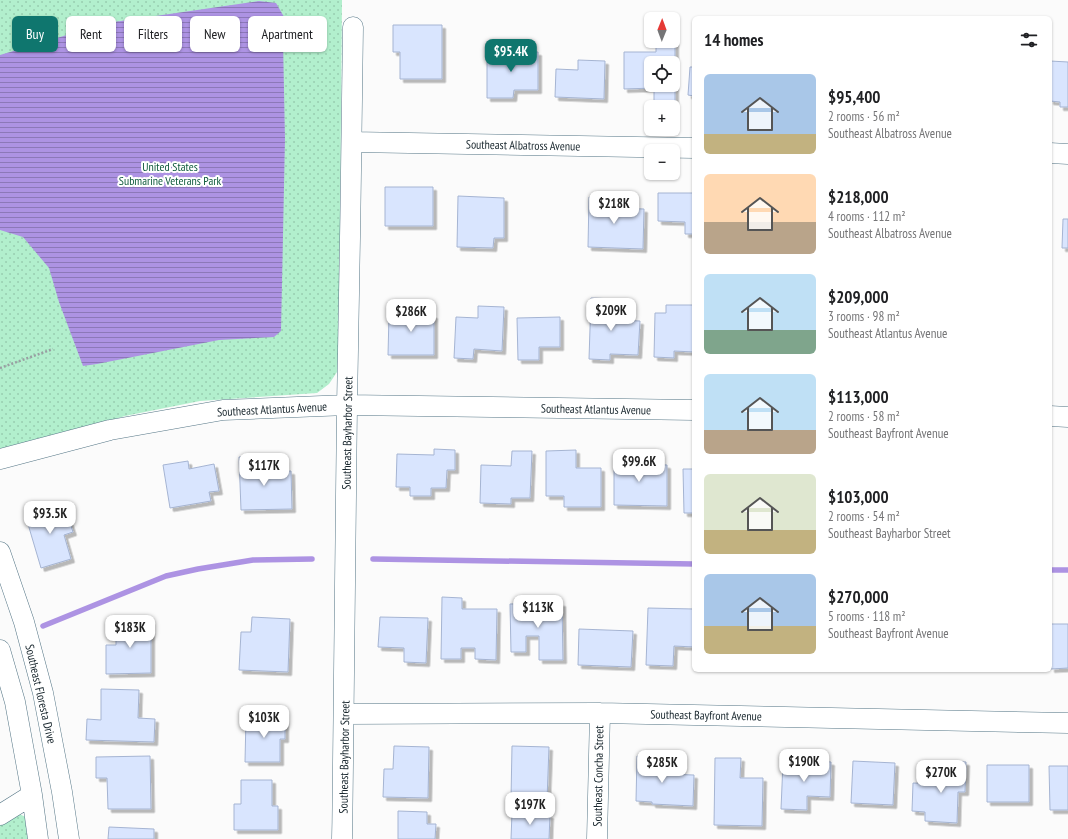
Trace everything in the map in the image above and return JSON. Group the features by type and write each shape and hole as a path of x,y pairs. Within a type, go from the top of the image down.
{"street":[{"name":"Southeast Bayharbor Street","path":"342,839 345,714 347,405 353,27"},
{"name":"Southeast Albatross Avenue","path":"352,142 692,148"},
{"path":"1052,153 1068,154"},
{"name":"Southeast Atlantus Avenue","path":"0,460 110,430 223,410 347,405 692,410"},
{"path":"1052,416 1068,417"},
{"name":"Southeast Floresta Drive","path":"0,552 24,622 42,693 70,839"},
{"path":"0,650 15,702 32,795 38,839"},
{"name":"Southeast Bayfront Avenue","path":"345,714 600,713 1068,723"},
{"name":"Southeast Concha Street","path":"597,839 600,713"},
{"path":"0,815 32,795"}],"path":[{"path":"0,368 54,349"}],"green space":[{"name":"United States Submarine Veterans Park","path":"0,0 342,0 339,346 337,372 329,384 317,393 200,401 125,416 0,454"},
{"path":"19,814 35,821 43,839 0,839 0,821"}],"shaded area":[{"path":"259,1 276,3 284,16 248,16 248,52 283,52 285,139 281,331 274,337 219,340 83,366 59,302 49,268 23,237 0,230 0,55 12,51 58,52 58,38 66,35 66,52 116,52 116,22 124,21 124,52 182,52 182,16 155,16"}],"building":[{"path":"393,25 442,25 442,79 400,79 400,52 393,52"},
{"path":"656,48 675,48 675,56 644,56 644,88 624,89 624,52 656,52"},
{"path":"487,52 538,52 538,90 514,90 513,98 487,98"},
{"path":"578,60 605,61 604,99 555,97 556,69 578,70"},
{"path":"1052,61 1068,62 1068,107 1060,107 1060,102 1052,101"},
{"path":"690,67 692,67 692,96 688,95"},
{"path":"654,92 675,92 675,100 654,100"},
{"path":"385,187 433,187 433,226 385,226"},
{"path":"658,193 692,193 692,234 685,234 685,222 658,221"},
{"path":"458,196 504,198 504,238 494,238 493,248 457,247"},
{"path":"589,197 615,198 615,208 644,209 643,249 588,247"},
{"path":"1063,219 1068,219 1068,248 1062,248"},
{"path":"591,298 616,299 615,320 640,321 638,355 610,354 610,360 589,359"},
{"path":"666,305 692,305 692,352 674,351 674,358 654,357 655,313 666,313"},
{"path":"399,306 419,307 418,315 434,315 434,355 388,355 389,315 399,315"},
{"path":"478,306 504,307 502,351 474,349 473,359 454,358 456,317 478,318"},
{"path":"560,317 560,347 539,347 539,360 518,360 517,318"},
{"path":"434,449 455,450 455,470 447,470 446,488 431,488 431,496 410,496 410,487 396,487 397,454 434,455"},
{"path":"576,450 576,468 601,468 601,507 564,507 564,496 546,496 546,451"},
{"path":"512,451 532,451 530,498 511,498 511,504 480,503 481,465 511,466"},
{"path":"260,456 261,472 291,471 292,509 241,510 239,457"},
{"path":"614,456 641,456 641,464 667,465 667,506 614,505"},
{"path":"188,461 189,469 214,464 219,491 209,492 211,501 170,508 163,465"},
{"path":"683,469 692,469 692,513 684,513"},
{"path":"53,505 56,514 66,511 73,532 64,535 71,559 41,568 25,514"},
{"path":"442,597 462,598 462,609 497,609 496,660 475,659 475,648 461,648 461,659 441,659"},
{"path":"562,603 563,660 539,660 539,636 526,636 526,652 511,652 510,604"},
{"path":"648,608 692,609 692,647 674,646 673,666 646,665"},
{"path":"252,617 290,619 288,672 239,670 241,632 251,632"},
{"path":"380,617 428,618 426,663 404,662 404,648 378,647"},
{"path":"116,621 151,621 151,673 106,674 106,645 116,645"},
{"path":"1052,624 1068,624 1068,668 1052,669"},
{"path":"579,629 633,631 631,667 578,665"},
{"path":"101,689 139,690 138,718 155,719 154,742 86,740 87,719 101,720"},
{"path":"246,717 285,718 285,739 280,739 280,762 245,762"},
{"path":"394,746 429,747 428,798 383,797 384,769 393,769"},
{"path":"512,746 549,747 547,800 511,799"},
{"path":"150,756 151,809 108,809 107,778 96,778 96,757"},
{"path":"637,756 663,757 663,774 694,775 693,806 652,804 652,802 636,801"},
{"path":"715,758 741,758 740,778 763,778 762,826 714,825"},
{"path":"818,761 831,762 830,797 807,796 807,810 781,809 783,762 818,763"},
{"path":"853,761 895,763 893,805 851,803"},
{"path":"942,761 966,762 965,792 958,792 957,823 925,821 925,812 912,811 913,783 941,784"},
{"path":"987,765 1029,765 1029,802 987,802"},
{"path":"1049,766 1068,766 1068,810 1050,810"},
{"path":"241,780 272,780 272,806 278,806 278,830 234,830 234,804 241,804"},
{"path":"398,811 427,812 427,824 436,824 435,839 398,839"},
{"path":"512,813 550,815 549,839 511,839"},
{"path":"109,827 154,829 154,839 108,839"}],"waterway":[{"path":"43,626 166,576 253,560 312,559"},
{"path":"373,559 692,564"},
{"path":"1052,570 1068,570"}]}
